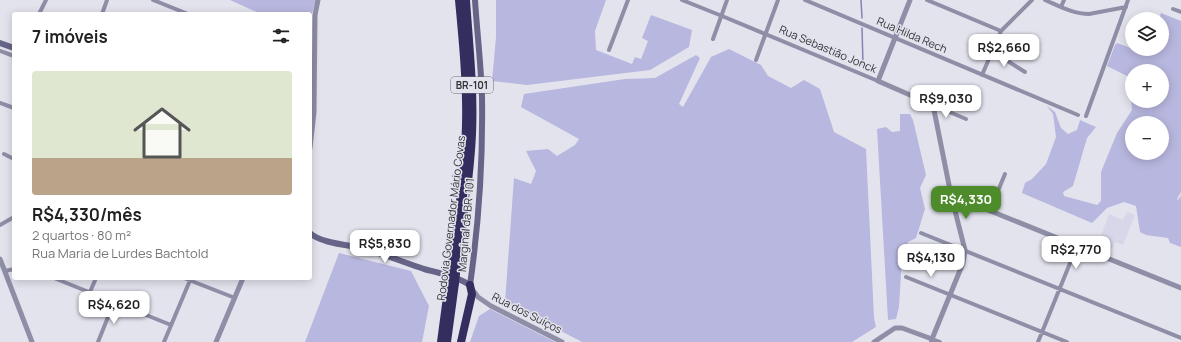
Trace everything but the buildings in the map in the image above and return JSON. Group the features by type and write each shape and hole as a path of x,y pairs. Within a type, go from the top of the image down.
{"highway":[{"name":"Rodovia Governador Mário Covas","path":"454,272 464,166 466,124 464,67 459,0"},
{"name":"Rodovia Governador Mário Covas","path":"441,342 454,272 470,169 472,84 466,0"},
{"name":"Rodovia Governador Mário Covas","path":"447,342 452,283"},
{"path":"461,342 471,304 472,294 470,284"}],"main road":[{"name":"Marginal da BR-101","path":"470,284 478,211 482,126 481,73 475,0"},
{"path":"0,43 12,47"},
{"path":"312,234 324,240 383,254 461,279 470,284"}],"street":[{"path":"40,12 46,0"},
{"path":"103,12 107,0"},
{"path":"152,0 181,12"},
{"path":"312,128 315,23 318,0"},
{"path":"610,50 628,0"},
{"name":"Rua Sebastião Jonck","path":"682,0 966,119"},
{"path":"713,39 727,0"},
{"path":"756,60 778,0"},
{"name":"Rua Hilda Rech","path":"805,0 1078,115"},
{"path":"878,81 910,0"},
{"path":"927,0 1000,31"},
{"path":"982,75 1000,31 1032,0"},
{"path":"1045,0 1073,12 1084,14 1126,7"},
{"path":"1061,7 1064,0"},
{"path":"1086,116 1128,0"},
{"path":"1173,9 1181,12"},
{"path":"0,51 12,55"},
{"path":"992,51 1025,72"},
{"path":"0,103 12,107"},
{"path":"931,340 963,262 965,250 951,195 933,104"},
{"path":"4,154 12,158"},
{"path":"990,210 1005,174"},
{"path":"951,195 1181,288"},
{"path":"0,225 12,218"},
{"path":"921,233 1181,338"},
{"path":"1038,342 1077,246"},
{"path":"0,259 32,342"},
{"path":"5,272 12,270"},
{"path":"906,277 1067,342"},
{"path":"59,280 171,325"},
{"path":"90,292 95,280"},
{"path":"164,342 191,280"},
{"path":"193,280 235,298"},
{"path":"216,342 242,280"},
{"name":"Rua dos Suíços","path":"470,284 476,294 483,301 562,342"},
{"name":"Rua dos Suíços","path":"471,304 483,301"},
{"path":"98,342 114,302"},
{"path":"874,342 895,328 902,328 931,340 940,342"}],"shaded area":[{"path":"230,0 316,0 312,13 312,12 257,12"},
{"path":"496,0 606,0 595,31 596,50 632,64 635,57 641,59 648,41 642,38 651,15 692,30 689,47 650,70 527,85 492,81 496,37"},
{"path":"1169,16 1181,21 1181,192 1177,199 1178,200 1181,196 1181,247 1170,243 1168,238 1146,235 1140,232 1136,206 1124,202 1107,208 1092,223 1022,193 1025,183 1032,179 1046,164 1056,137 1053,114 1047,106 1055,112 1061,128 1068,134 1077,130 1080,120 1096,127 1087,138 1073,186 1063,192 1064,196 1097,205 1101,201 1101,172 1117,133 1125,121 1125,160 1169,160 1169,116 1128,116 1132,108 1169,108 1169,64 1125,64 1125,75 1107,66 1117,43 1125,46 1125,56 1169,56"},
{"path":"729,49 761,65 768,76 791,88 804,80 820,89 834,132 866,149 874,318 876,327 852,342 582,342 505,302 514,178 531,184 536,171 526,151 548,149 557,156 575,145 579,139 521,107 524,94 625,79 655,78 696,55 700,58 679,104 683,107 711,57"},
{"path":"900,114 910,114 913,120 926,175 920,188 925,209 916,238 908,242 902,256 899,307 896,319 888,320 877,129 886,127 892,132 900,131"},
{"path":"1127,212 1135,215 1123,245 1115,242 1112,248 1102,244 1105,237 1101,236 1109,214 1123,220"},
{"path":"339,253 411,271 429,306 422,342 305,342"},
{"path":"490,309 555,342 470,342 479,316"}],"waterway":[{"path":"861,0 862,18"},
{"path":"862,28 863,65"}]}
